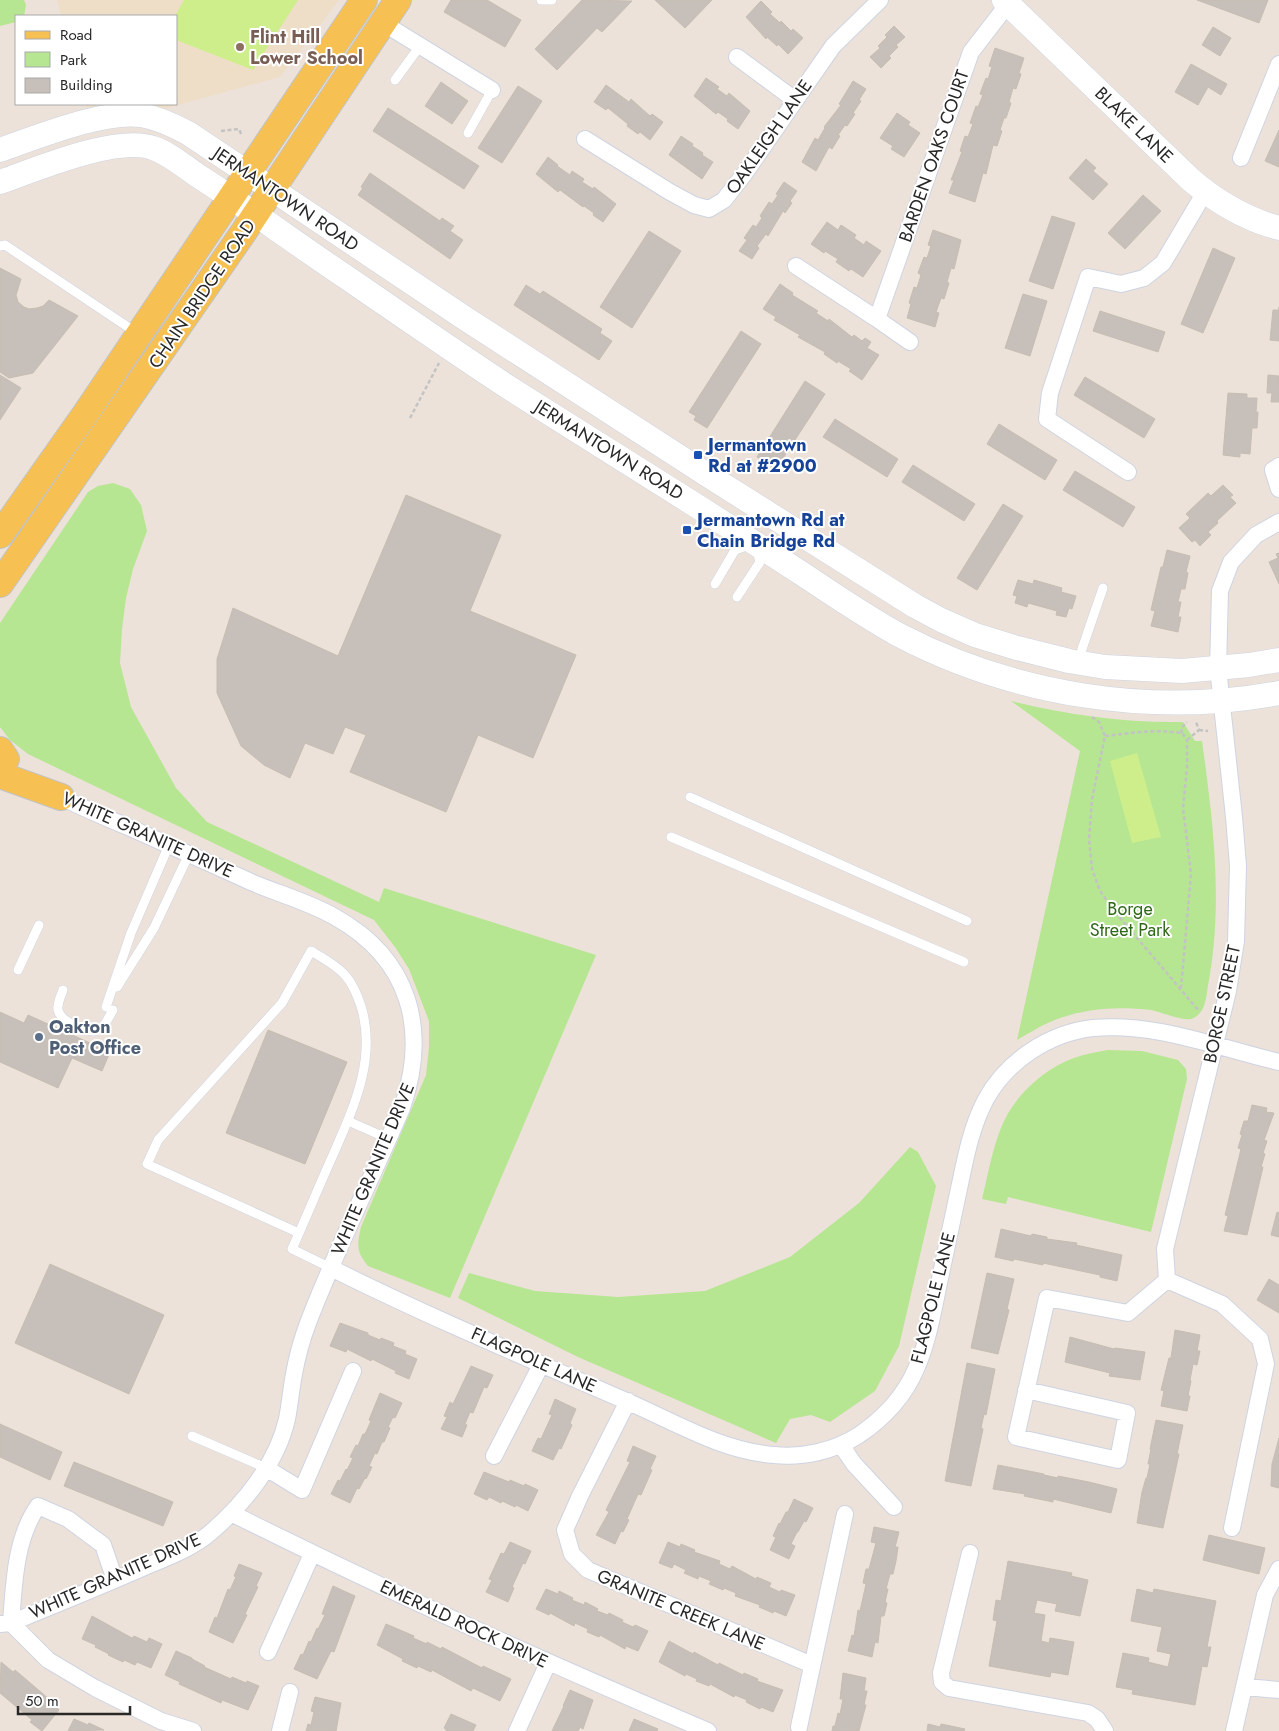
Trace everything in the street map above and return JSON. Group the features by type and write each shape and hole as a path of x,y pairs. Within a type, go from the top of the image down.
{"main road":[{"name":"CHAIN BRIDGE ROAD","path":"0,535 139,334 364,0"},
{"name":"CHAIN BRIDGE ROAD","path":"0,584 256,215 398,0"},
{"name":"BLAKE LANE","path":"1007,1 1205,192 1236,212 1279,228"},
{"name":"JERMANTOWN ROAD","path":"0,150 79,124 114,117 141,115 169,122 463,317 702,472 915,606 974,635 1017,648 1080,663 1142,670 1182,671 1279,660"},
{"name":"JERMANTOWN ROAD","path":"0,182 99,149 129,145 152,148 232,197 508,386 897,634 942,655 988,672 1066,693 1103,698 1138,701 1221,701 1279,692"},
{"path":"2,759 61,798"}],"street":[{"name":"OAKLEIGH LANE","path":"586,139 670,192 694,205 710,209 730,194 833,46 880,0"},
{"name":"BARDEN OAKS COURT","path":"877,318 971,52 1007,1"},
{"path":"383,23 492,90"},
{"path":"737,57 795,100"},
{"path":"1241,158 1279,64"},
{"path":"1128,472 1047,419 1050,393 1088,277 1121,284 1144,278 1163,263 1205,192"},
{"path":"796,266 877,318 910,342"},
{"path":"1279,466 1273,470 1279,489"},
{"name":"BORGE STREET","path":"1167,1280 1165,1249 1229,983 1236,940 1238,898 1234,817 1218,668 1220,591 1231,562 1256,535 1279,522"},
{"name":"WHITE GRANITE DRIVE","path":"5,1624 115,1580 195,1544 209,1534 230,1513 266,1468 287,1419 294,1372 303,1336 409,1090 415,1045 407,1000 395,974 388,962 367,939 350,926 333,916 61,798"},
{"name":"FLAGPOLE LANE","path":"331,1268 541,1365 628,1401 706,1438 727,1446 760,1454 775,1456 804,1455 841,1445 885,1415 902,1395 915,1371 931,1321 972,1133 986,1100 1006,1071 1025,1055 1046,1042 1068,1033 1091,1028 1112,1027 1155,1031 1279,1062"},
{"path":"1026,1390 1127,1413 1118,1460 1016,1437 1026,1390 1047,1298 1128,1314 1167,1280 1222,1304 1260,1339 1266,1364 1232,1528"},
{"path":"494,1456 541,1365"},
{"path":"266,1468 302,1490 352,1371"},
{"name":"GRANITE CREEK LANE","path":"628,1401 565,1530 572,1554 588,1570 812,1665"},
{"path":"841,1445 854,1464 894,1507"},
{"path":"115,1580 103,1545 68,1519 38,1506 30,1518 15,1567 5,1624 48,1660 95,1688 161,1721 193,1731"},
{"name":"EMERALD ROCK DRIVE","path":"230,1513 312,1554 548,1663 702,1730"},
{"path":"799,1728 845,1514"},
{"path":"970,1553 941,1673 942,1682 949,1688 1088,1713 1097,1720 1105,1731"},
{"path":"268,1652 312,1554"},
{"path":"1234,1731 1265,1595 1279,1569"},
{"path":"517,1731 548,1663"},
{"path":"1244,1687 1279,1690"},
{"path":"280,1731 290,1692"}],"lane":[{"path":"541,0 552,0"},
{"path":"395,80 420,46"},
{"path":"468,133 492,90"},
{"path":"0,246 5,245 139,334"},
{"path":"715,584 735,550 755,543 760,562 737,597"},
{"path":"1080,663 1082,649 1104,588"},
{"path":"690,797 968,921"},
{"path":"672,836 964,962"},
{"path":"63,990 58,1003 58,1010 62,1017 68,1022 90,1031 98,1030 104,1026 110,998 131,933 169,845"},
{"path":"110,998 154,928 189,854"},
{"path":"18,970 39,924"},
{"path":"300,1233 147,1164 158,1140 282,1003 311,951 328,961 345,976 356,993 364,1016 366,1036 366,1060 355,1104 300,1233 292,1249 331,1268"},
{"path":"348,1121 389,1139"},
{"path":"192,1436 266,1468"}],"path":[{"path":"410,418 440,360"},
{"path":"1087,713 1099,722 1105,736 1092,800 1089,839 1092,869 1100,891 1115,912 1199,1011"},
{"path":"1181,989 1191,874 1183,808 1187,740 1181,728 1193,719 1197,722 1199,730"},
{"path":"1105,736 1153,730 1182,733"},
{"path":"1187,740 1199,730 1208,731"}],"shaded area":[{"name":"Flint Hill Lower School","path":"57,0 339,0 280,77 178,105 178,15 61,15"},
{"name":"Flint Hill Lower School","path":"85,105 178,105 167,108 86,107"}],"green space":[{"path":"0,0 24,0 26,5 24,15 15,15 15,22 0,26"},
{"path":"184,0 298,0 253,70 178,41 178,15 176,15"},
{"path":"113,483 130,489 141,505 147,531 133,569 126,598 122,629 120,663 131,707 176,788 207,822 379,902 384,888 596,955 450,1298 368,1266 359,1252 361,1227 426,1075 429,1047 429,1021 409,969 374,920 28,754 10,740 0,727 0,623 88,492 98,486"},
{"name":"Borge Street Park","path":"1011,701 1096,717 1139,721 1183,722 1195,741 1202,741 1213,831 1216,890 1215,920 1206,997 1200,1013 1191,1019 1177,1018 1151,1010 1100,1009 1062,1017 1041,1026 1017,1040 1080,751"},
{"path":"1137,753 1161,837 1132,843 1110,761"},
{"path":"1108,1050 1142,1051 1178,1060 1186,1069 1187,1079 1151,1232 1008,1197 1006,1204 982,1199 1001,1128 1021,1095 1040,1077 1062,1063 1082,1055"},
{"path":"910,1147 918,1152 936,1186 899,1346 875,1391 830,1422 811,1415 790,1419 776,1443 578,1357 458,1298 469,1273 535,1291 618,1297 705,1291 790,1257 859,1203"}],"building":[{"path":"451,0 487,0 521,20 505,47 444,12"},
{"path":"582,0 632,1 602,32 597,28 557,70 535,49"},
{"path":"655,0 712,0 685,28"},
{"path":"1197,0 1268,0 1259,23"},
{"path":"761,1 772,12 770,14 780,23 781,21 791,31 793,29 803,38 788,54 778,44 777,46 767,37 766,39 746,17"},
{"path":"894,26 905,37 896,45 898,47 889,56 891,58 881,68 870,57 880,48 878,46 887,37 885,35"},
{"path":"1213,27 1231,38 1220,56 1202,45"},
{"path":"995,48 1024,58 1016,89 1013,88 1009,102 1011,103 1000,130 1002,131 997,146 993,145 986,174 983,173 975,202 949,193 954,180 951,180 962,152 960,151 965,136 968,137 973,124 970,123 976,106 978,107 983,95 980,94 992,67 989,66"},
{"path":"1191,64 1227,84 1221,95 1208,87 1198,105 1175,92"},
{"path":"706,78 719,87 717,89 727,96 729,93 750,111 738,129 727,121 728,119 718,112 716,114 694,96"},
{"path":"853,81 866,89 853,113 855,114 838,135 840,136 832,149 829,147 816,171 802,162 815,138 818,140 824,127 841,105 839,104"},
{"path":"441,82 468,101 452,124 425,106"},
{"path":"606,85 629,102 631,99 650,116 652,114 663,122 650,140 640,132 638,134 627,126 628,124 608,108 606,110 594,102"},
{"path":"518,86 542,101 502,163 478,148"},
{"path":"388,108 479,166 464,189 373,131"},
{"path":"897,113 910,122 908,125 920,133 904,157 891,149 893,146 880,138"},
{"path":"1279,130 1279,167 1265,161"},
{"path":"681,136 703,153 702,155 713,162 702,179 669,155"},
{"path":"548,157 570,175 572,171 584,179 582,182 593,189 594,187 616,204 603,222 593,215 594,213 560,190 558,192 536,174"},
{"path":"1086,159 1096,168 1093,171 1108,184 1093,200 1069,178"},
{"path":"370,173 440,221 442,218 454,226 450,231 463,240 450,259 358,195"},
{"path":"784,182 797,191 785,213 783,211 768,236 766,234 757,246 759,248 752,259 739,251 747,240 744,238 753,225 756,227 762,218 760,216 769,202 772,204"},
{"path":"1143,195 1161,211 1125,249 1108,233"},
{"path":"1052,216 1075,223 1053,289 1029,281"},
{"path":"827,222 838,230 841,225 856,235 854,238 864,245 866,241 881,251 863,277 851,269 849,271 836,262 838,259 825,251 824,253 811,244"},
{"path":"933,230 961,240 954,269 951,268 944,299 941,298 936,312 939,313 935,327 907,318 914,287 917,288 921,275 918,273 924,257 927,258 931,246 928,245"},
{"path":"649,231 681,251 632,328 600,307"},
{"path":"1213,248 1235,258 1203,333 1181,324"},
{"path":"0,268 21,279 16,295 18,302 24,307 29,309 37,308 43,306 49,300 78,316 33,373 9,378 0,372"},
{"path":"780,284 793,293 792,295 818,311 816,313 828,321 829,319 852,337 854,335 862,341 865,338 871,342 867,348 879,355 862,380 849,371 851,369 838,361 837,363 824,354 825,352 798,337 800,335 774,320 776,317 763,309"},
{"path":"526,285 540,294 543,291 602,329 600,333 612,341 599,360 514,305"},
{"path":"1023,294 1047,301 1030,356 1005,348"},
{"path":"1273,310 1279,310 1279,341 1270,340"},
{"path":"1100,311 1165,332 1158,352 1093,331"},
{"path":"741,331 761,344 707,428 694,420 696,416 689,412"},
{"path":"0,375 21,388 0,420"},
{"path":"1268,375 1279,376 1279,402 1271,402 1272,393 1267,393"},
{"path":"1085,377 1155,419 1144,438 1074,395"},
{"path":"805,381 825,394 776,469 757,457"},
{"path":"1228,393 1247,394 1247,398 1257,398 1257,428 1252,428 1250,454 1240,453 1240,457 1223,455"},
{"path":"835,419 898,459 887,477 823,437"},
{"path":"999,424 1057,460 1045,480 987,444"},
{"path":"913,465 975,504 964,521 902,482"},
{"path":"1075,471 1135,507 1123,527 1063,490"},
{"path":"1223,485 1233,495 1230,497 1236,503 1217,521 1218,523 1208,532 1211,535 1200,546 1195,540 1192,542 1179,528 1190,518 1186,514 1208,493 1211,496"},
{"path":"406,495 501,535 470,611 576,655 533,758 478,735 446,812 350,772 366,735 345,727 333,754 305,743 290,778 264,765 241,746 217,693 217,659 233,608 338,656"},
{"path":"1003,504 1023,516 977,590 957,578"},
{"path":"1167,550 1190,556 1186,572 1188,573 1185,589 1181,589 1178,602 1181,602 1178,617 1181,617 1178,632 1151,626 1155,611 1151,610"},
{"path":"1279,553 1279,584 1269,562 1278,558 1276,554"},
{"path":"1018,580 1033,584 1034,580 1062,588 1061,592 1076,596 1072,609 1069,608 1066,617 1056,615 1057,611 1028,603 1027,607 1015,603 1017,596 1013,595"},
{"name":"Oakton Post Office","path":"0,1012 24,1023 28,1015 110,1052 102,1071 72,1058 58,1088 0,1062"},
{"path":"268,1030 347,1062 305,1164 226,1133"},
{"path":"1252,1105 1267,1108 1266,1112 1274,1113 1264,1140 1267,1141 1263,1153 1265,1154 1261,1167 1263,1167 1247,1235 1224,1231 1228,1216 1225,1215 1241,1149 1238,1148 1242,1135 1240,1134 1244,1121 1248,1121"},
{"path":"1277,1212 1279,1213 1279,1237 1271,1235"},
{"path":"1001,1229 1031,1236 1032,1234 1047,1237 1047,1239 1077,1243 1076,1245 1122,1255 1117,1281 1100,1277 1100,1275 1043,1263 1043,1265 995,1257"},
{"path":"50,1264 164,1315 129,1394 15,1343"},
{"path":"987,1273 1014,1279 1007,1309 1009,1310 998,1354 971,1348"},
{"path":"1269,1279 1279,1285 1279,1313 1257,1300"},
{"path":"340,1323 368,1333 368,1335 380,1340 381,1338 394,1343 393,1346 406,1351 405,1354 417,1359 409,1379 372,1359 371,1361 347,1349 346,1352 330,1346"},
{"path":"1175,1330 1200,1335 1197,1351 1200,1351 1197,1365 1193,1364 1187,1411 1161,1406 1164,1391 1161,1390 1169,1358 1171,1358"},
{"path":"1070,1337 1114,1349 1145,1352 1140,1380 1109,1376 1110,1373 1065,1362"},
{"path":"967,1363 995,1369 986,1415 984,1414 981,1428 983,1429 971,1486 945,1481"},
{"path":"471,1366 493,1375 487,1388 484,1387 473,1413 470,1412 462,1437 441,1429 447,1417 444,1416 450,1402 453,1404"},
{"path":"380,1393 402,1403 395,1418 393,1417 388,1427 390,1428 384,1442 382,1442 377,1454 375,1453 369,1466 372,1467 366,1479 359,1489 357,1488 350,1503 331,1494 338,1480 340,1481 347,1470 353,1458 350,1457 356,1445 358,1446 363,1434 365,1434"},
{"path":"555,1399 576,1409 570,1423 572,1425 561,1449 559,1448 553,1460 532,1451 538,1438 541,1439 552,1415 549,1414"},
{"path":"1156,1420 1183,1425 1177,1454 1179,1454 1163,1528 1137,1523 1142,1492 1150,1464 1148,1464 1150,1449"},
{"path":"0,1424 62,1452 50,1480 0,1457"},
{"path":"1279,1438 1279,1488 1271,1486 1272,1464"},
{"path":"633,1446 656,1456 641,1495 638,1494 627,1519 629,1520 615,1544 596,1535 609,1512 606,1510 630,1462 627,1461"},
{"path":"74,1462 173,1502 163,1526 64,1486"},
{"path":"998,1465 1117,1489 1111,1513 1053,1499 1053,1502 1024,1496 1025,1494 993,1489"},
{"path":"484,1472 509,1482 510,1480 524,1486 525,1484 538,1490 528,1511 516,1505 515,1507 502,1501 501,1503 489,1497 487,1500 474,1494"},
{"path":"794,1499 813,1508 791,1544 795,1546 789,1559 770,1550 776,1537 773,1536 779,1523 786,1512 788,1512"},
{"path":"874,1527 899,1532 895,1547 898,1547 896,1561 893,1574 890,1574 886,1589 888,1589 885,1602 887,1603 884,1616 881,1616 878,1643 875,1642 872,1657 848,1651 852,1635 854,1636 858,1610 860,1611 866,1584 863,1583 866,1569 869,1569 876,1543 871,1542"},
{"path":"1209,1535 1265,1548 1259,1574 1203,1560"},
{"path":"510,1542 531,1551 512,1587 514,1588 508,1602 486,1592 492,1580 489,1579 501,1553 504,1554"},
{"path":"668,1542 680,1547 681,1544 695,1550 694,1552 720,1561 719,1564 730,1569 732,1566 756,1579 757,1577 771,1583 769,1587 780,1592 781,1590 795,1595 786,1616 774,1611 773,1613 759,1607 760,1605 735,1596 736,1593 709,1584 711,1581 699,1576 698,1579 684,1573 686,1570 674,1564 672,1568 659,1563"},
{"path":"1008,1561 1072,1573 1071,1576 1088,1580 1080,1616 1055,1611 1057,1604 1037,1600 1034,1613 1045,1615 1041,1641 1049,1643 1050,1638 1074,1642 1068,1675 1051,1672 1050,1677 989,1666 997,1621 993,1620 996,1600 1001,1601"},
{"path":"239,1564 262,1573 256,1586 258,1587 245,1614 247,1615 233,1643 209,1632 215,1617 217,1618 228,1589 230,1590 236,1577 234,1576"},
{"path":"333,1586 355,1596 334,1652 331,1651 317,1679 294,1669 325,1615 322,1614"},
{"path":"546,1589 558,1594 559,1591 573,1598 572,1600 584,1605 585,1602 598,1609 597,1611 608,1615 609,1613 623,1620 622,1622 648,1631 638,1651 626,1646 625,1649 600,1635 599,1637 587,1632 588,1629 575,1623 574,1626 550,1613 549,1615 536,1609"},
{"path":"1137,1589 1153,1593 1154,1589 1216,1601 1207,1647 1211,1647 1207,1667 1202,1666 1195,1705 1132,1694 1133,1690 1116,1687 1123,1653 1149,1658 1148,1662 1168,1667 1171,1654 1157,1651 1162,1627 1131,1621"},
{"path":"92,1616 132,1638 134,1636 147,1642 149,1638 162,1644 151,1668 137,1662 135,1665 124,1660 123,1662 95,1647 96,1645 82,1639"},
{"path":"386,1624 414,1636 413,1638 441,1649 442,1647 482,1668 483,1666 511,1679 500,1701 473,1688 471,1691 432,1670 431,1672 418,1666 417,1668 377,1645"},
{"path":"669,1641 718,1665 719,1663 743,1675 744,1673 758,1679 757,1681 783,1690 773,1712 761,1707 760,1709 746,1702 747,1700 735,1695 734,1697 710,1684 709,1686 696,1681 697,1679 686,1674 685,1676 659,1662"},
{"path":"176,1651 192,1658 204,1667 231,1679 232,1677 259,1686 248,1710 222,1700 221,1703 179,1684 180,1682 165,1675"},
{"path":"1,1662 13,1672 15,1670 59,1710 42,1731 0,1693"},
{"path":"843,1673 866,1678 864,1691 867,1691 864,1705 866,1705 859,1731 832,1731 838,1713 840,1714 843,1699 840,1699"},
{"path":"570,1690 593,1700 583,1729 580,1727 578,1731 552,1731 564,1706"},
{"path":"315,1697 341,1703 336,1731 306,1731 308,1724 311,1725 314,1712 311,1711"},
{"path":"451,1714 476,1725 473,1731 446,1731 444,1728"},
{"path":"74,1719 88,1725 89,1723 104,1730 68,1731"},
{"path":"634,1719 658,1729 657,1731 629,1731"},
{"path":"928,1724 940,1727 941,1724 965,1729 964,1731 927,1731"}],"place":[{"name":"Flint Hill Lower School","path":"240,47"},
{"name":"Jermantown Rd at #2900","path":"698,455"},
{"name":"Jermantown Rd at Chain Bridge Rd","path":"687,530"},
{"name":"Oakton Post Office","path":"39,1037"}]}
